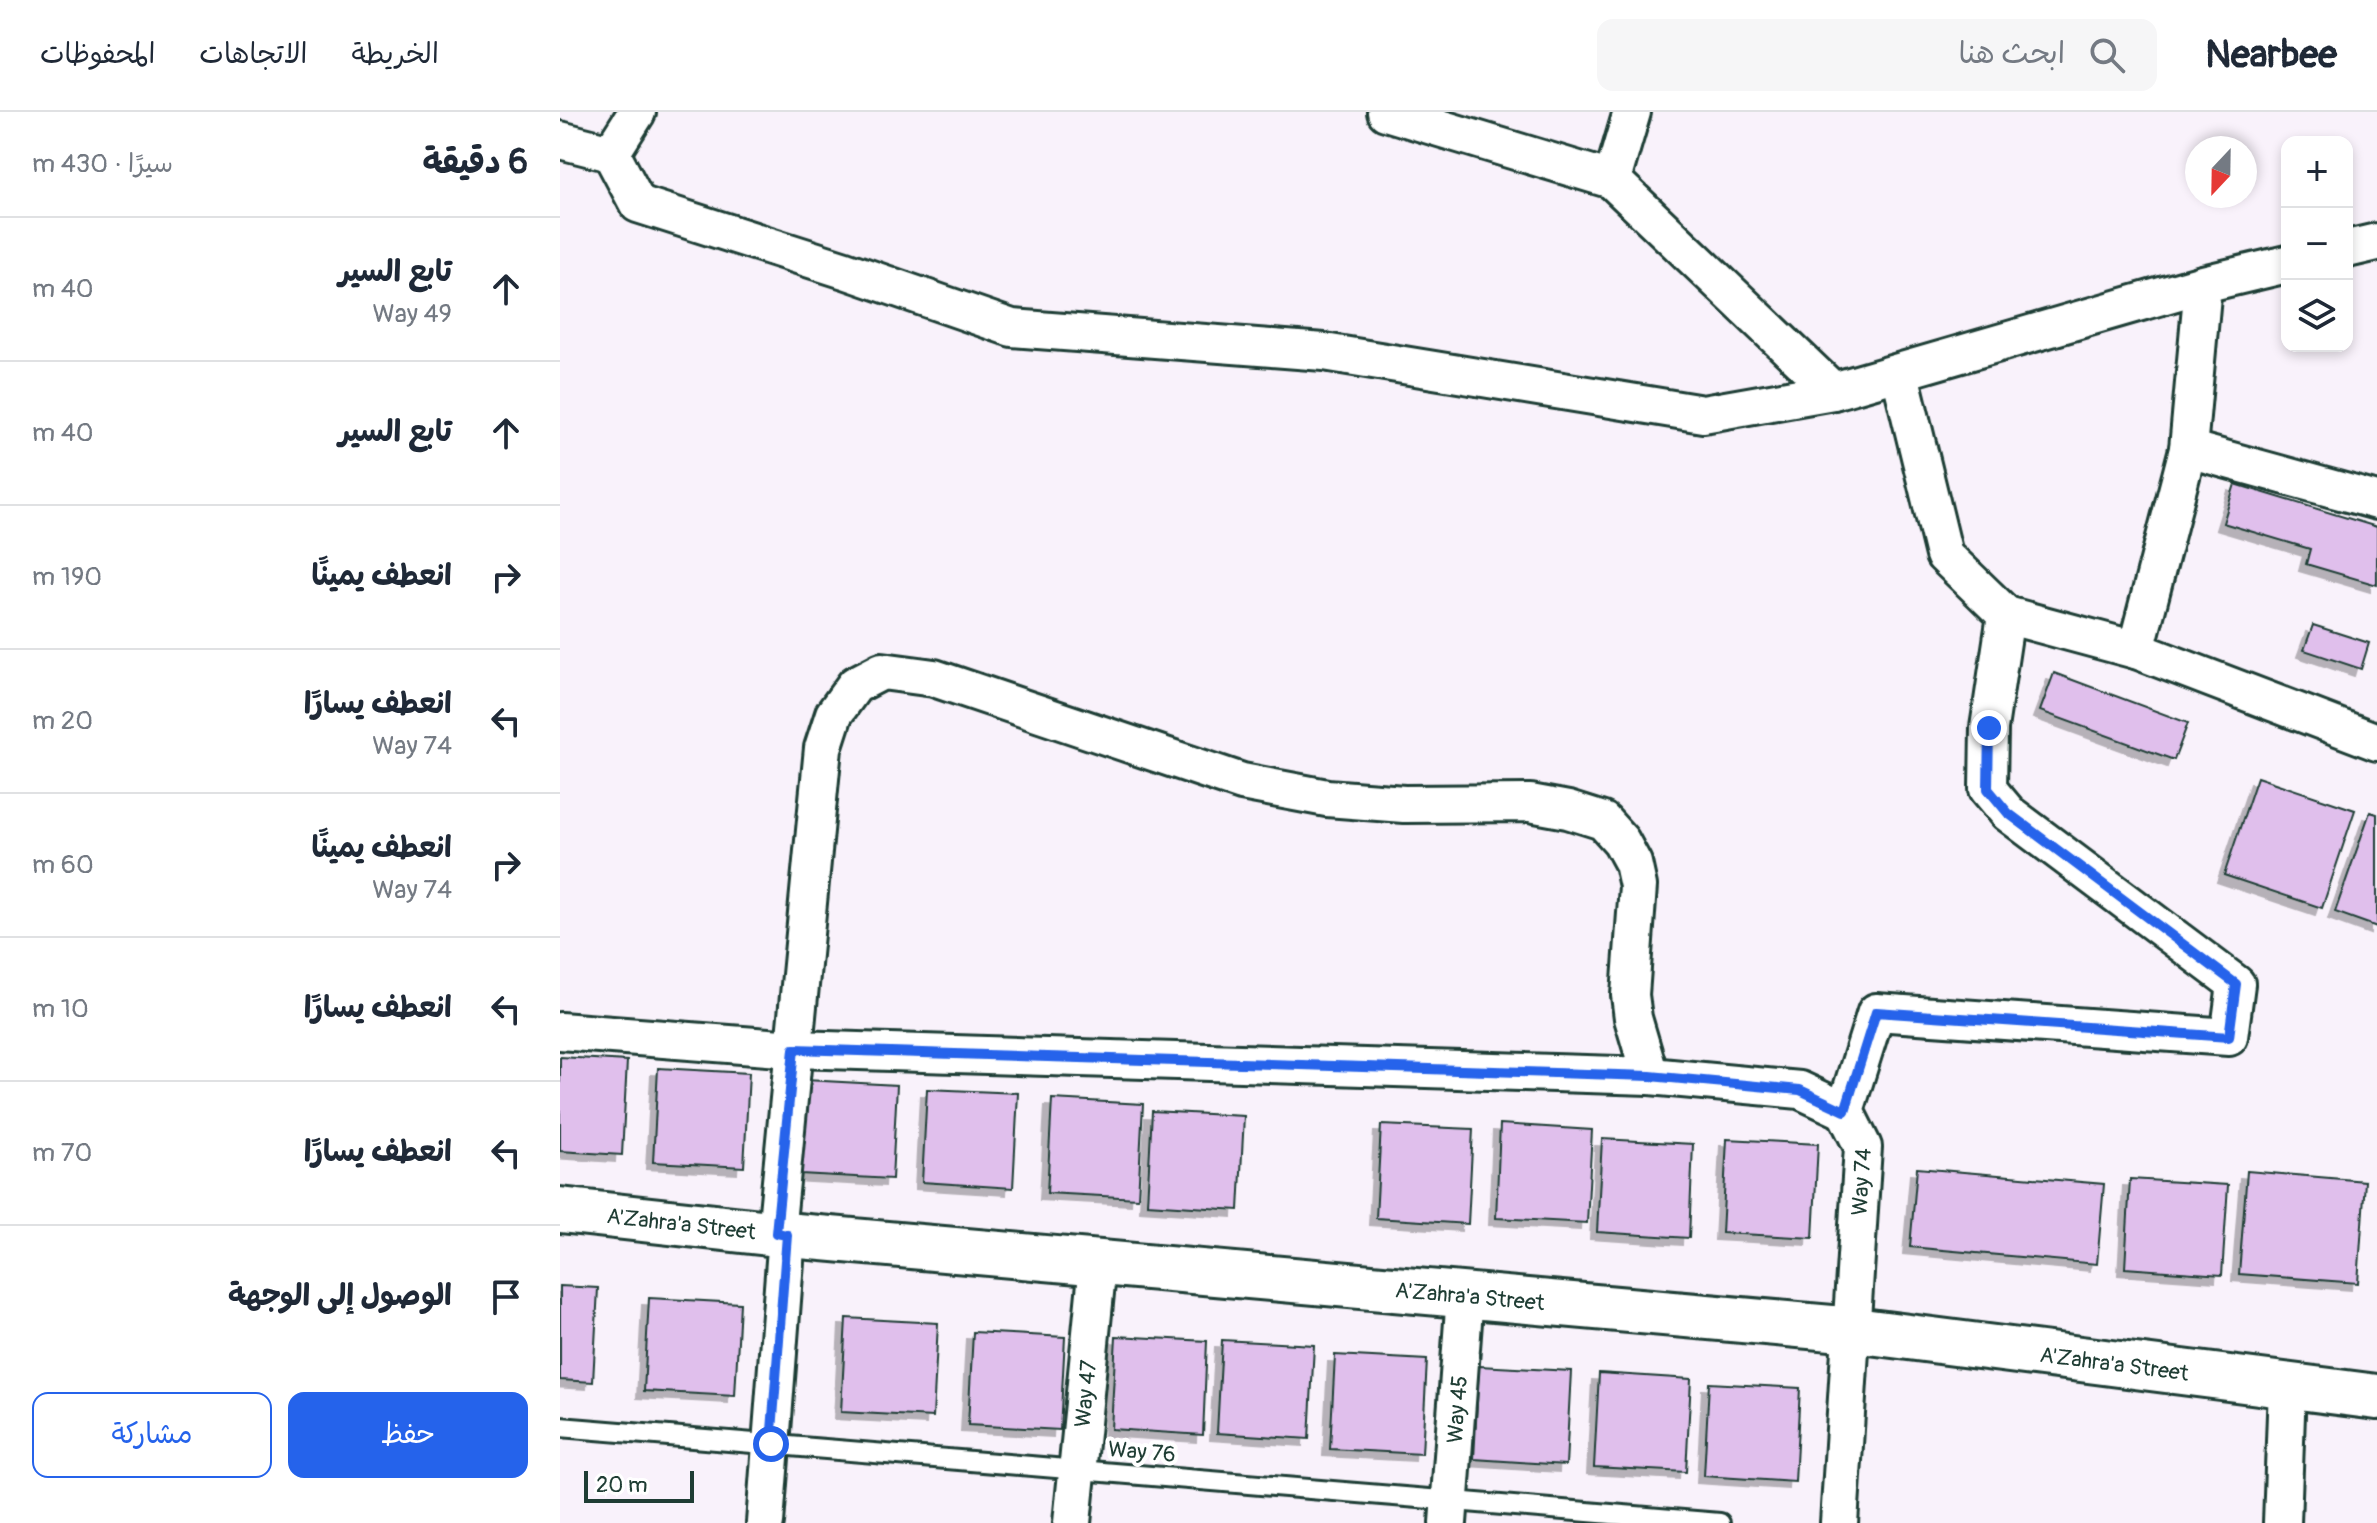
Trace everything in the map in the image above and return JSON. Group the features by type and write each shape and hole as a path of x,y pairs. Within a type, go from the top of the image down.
{"street":[{"path":"611,153 637,112"},
{"path":"1386,112 1612,180 1833,391"},
{"path":"1612,180 1632,112"},
{"path":"560,140 611,153 638,204 1012,328 1324,352 1703,414 1833,391 1900,374 2203,284 2281,265"},
{"path":"2353,248 2377,242"},
{"path":"2136,650 2188,449 2203,284"},
{"path":"1900,374 1944,555 2006,615 2136,650 2377,742"},
{"path":"2188,449 2377,501"},
{"path":"560,1031 794,1049 1650,1076 1800,1090 1845,1111 1876,1012 2229,1037 2236,984 2008,813 1988,789 1989,728 2006,615"},
{"path":"765,1523 794,1049 823,748 834,714 855,685 882,671 934,678 1242,782 1291,792 1404,804 1530,803 1603,821 1621,841 1633,863 1638,886 1630,995 1633,1018 1650,1076"},
{"name":"Way 74","path":"1839,1523 1854,1330 1863,1147 1845,1111"},
{"name":"A'Zahra'a Street","path":"560,1210 782,1234 1854,1330 2287,1387 2375,1389"},
{"name":"Way 47","path":"1072,1523 1098,1263"},
{"name":"Way 45","path":"1449,1512 1465,1295"},
{"path":"2282,1523 2287,1387"}],"lane":[{"name":"Way 76","path":"560,1427 1078,1469 1449,1512 1720,1523"}],"building":[{"path":"2235,484 2377,527 2377,585 2306,564 2310,549 2223,523"},
{"path":"2313,625 2369,643 2361,669 2304,650"},
{"path":"2054,673 2188,723 2174,760 2040,711"},
{"path":"2257,777 2355,810 2322,908 2224,875"},
{"path":"2370,812 2377,814 2377,927 2335,912"},
{"path":"560,1057 627,1061 622,1155 560,1151"},
{"path":"658,1068 749,1073 744,1167 653,1162"},
{"path":"805,1080 897,1085 892,1179 800,1174"},
{"path":"927,1089 1018,1093 1013,1188 922,1182"},
{"path":"1052,1099 1143,1104 1138,1198 1047,1193"},
{"path":"1152,1111 1244,1116 1239,1210 1147,1204"},
{"path":"1500,1124 1592,1130 1587,1223 1496,1218"},
{"path":"1381,1125 1473,1129 1468,1224 1376,1218"},
{"path":"1602,1139 1693,1144 1689,1238 1597,1232"},
{"path":"1727,1139 1818,1144 1813,1238 1722,1233"},
{"path":"1917,1168 2104,1184 2097,1264 1910,1247"},
{"path":"2247,1171 2365,1181 2358,1283 2239,1274"},
{"path":"2130,1179 2228,1185 2222,1275 2125,1268"},
{"path":"560,1286 598,1288 593,1382 560,1380"},
{"path":"649,1298 740,1303 735,1396 644,1391"},
{"path":"846,1318 938,1323 933,1417 841,1412"},
{"path":"973,1332 1065,1337 1060,1430 968,1425"},
{"path":"1116,1336 1207,1341 1203,1435 1111,1429"},
{"path":"1222,1340 1314,1345 1309,1439 1217,1433"},
{"path":"1335,1355 1427,1360 1422,1454 1330,1449"},
{"path":"1479,1366 1571,1371 1566,1465 1474,1459"},
{"path":"1599,1373 1691,1379 1686,1472 1594,1467"},
{"path":"1709,1383 1800,1388 1795,1482 1704,1476"}],"route":[{"path":"771,1444 787,1235 776,1233 794,1049 1650,1076 1800,1090 1845,1111 1876,1012 2229,1037 2236,984 2008,813 1988,789 1989,728"}]}
